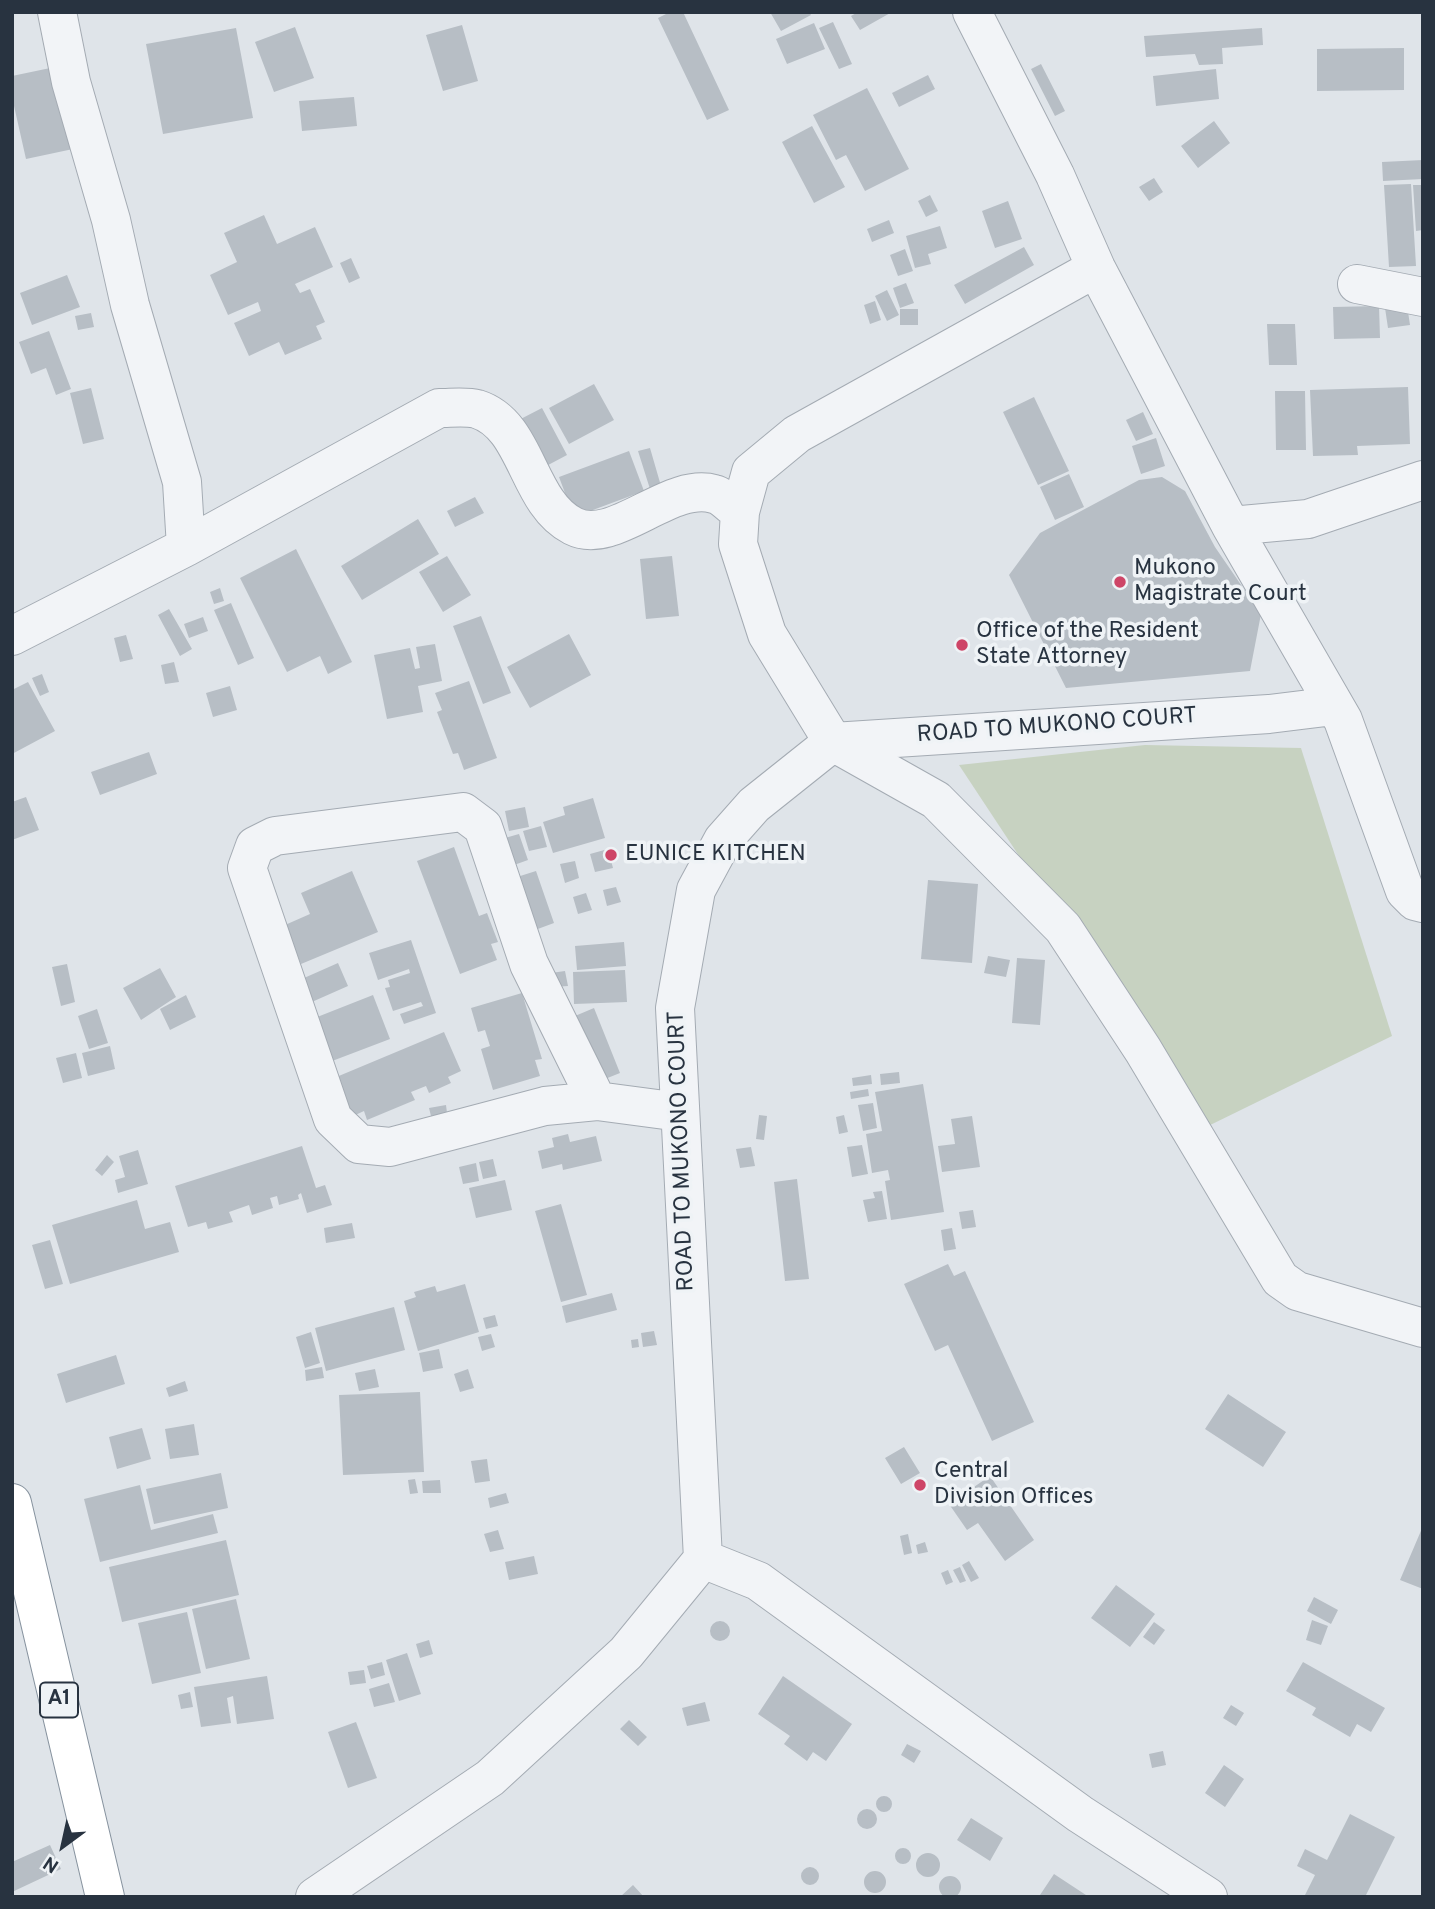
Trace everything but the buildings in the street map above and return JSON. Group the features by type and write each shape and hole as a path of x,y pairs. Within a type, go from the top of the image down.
{"highway":[{"name":"A1","path":"12,1503 16,1541 105,1897"}],"street":[{"path":"57,12 71,82 111,220 130,305 182,482 186,547"},
{"path":"972,12 1055,175 1096,268 1231,526 1343,720 1405,891 1415,901 1423,903"},
{"path":"1096,268 797,434 751,472 740,512 738,544 767,634 832,742 936,800 1063,928 1143,1050 1280,1279 1297,1291 1423,1328"},
{"path":"1357,284 1423,296"},
{"path":"12,636 186,547 439,408 476,409 500,422 551,507 573,526 597,531 690,493 715,494 740,512"},
{"path":"1231,526 1308,519 1423,480"},
{"name":"ROAD TO MUKONO COURT","path":"704,1559 675,1009 696,890 723,840 754,805 832,742 1269,713 1334,706"},
{"path":"597,1101 528,964 484,827 463,812 275,836 255,846 247,868 333,1119 359,1144 390,1147 545,1106 597,1101 680,1111"},
{"path":"315,1897 490,1778 626,1653 704,1559 758,1581 1080,1815 1208,1897"}],"green space":[{"path":"1145,745 1301,748 1392,1036 1200,1130 959,765"}],"place":[{"name":"Mukono Magistrate Court","path":"1120,582"},
{"name":"Office of the Resident State Attorney","path":"962,645"},
{"name":"EUNICE KITCHEN","path":"611,855"},
{"name":"Central Division Offices","path":"920,1485"}]}
